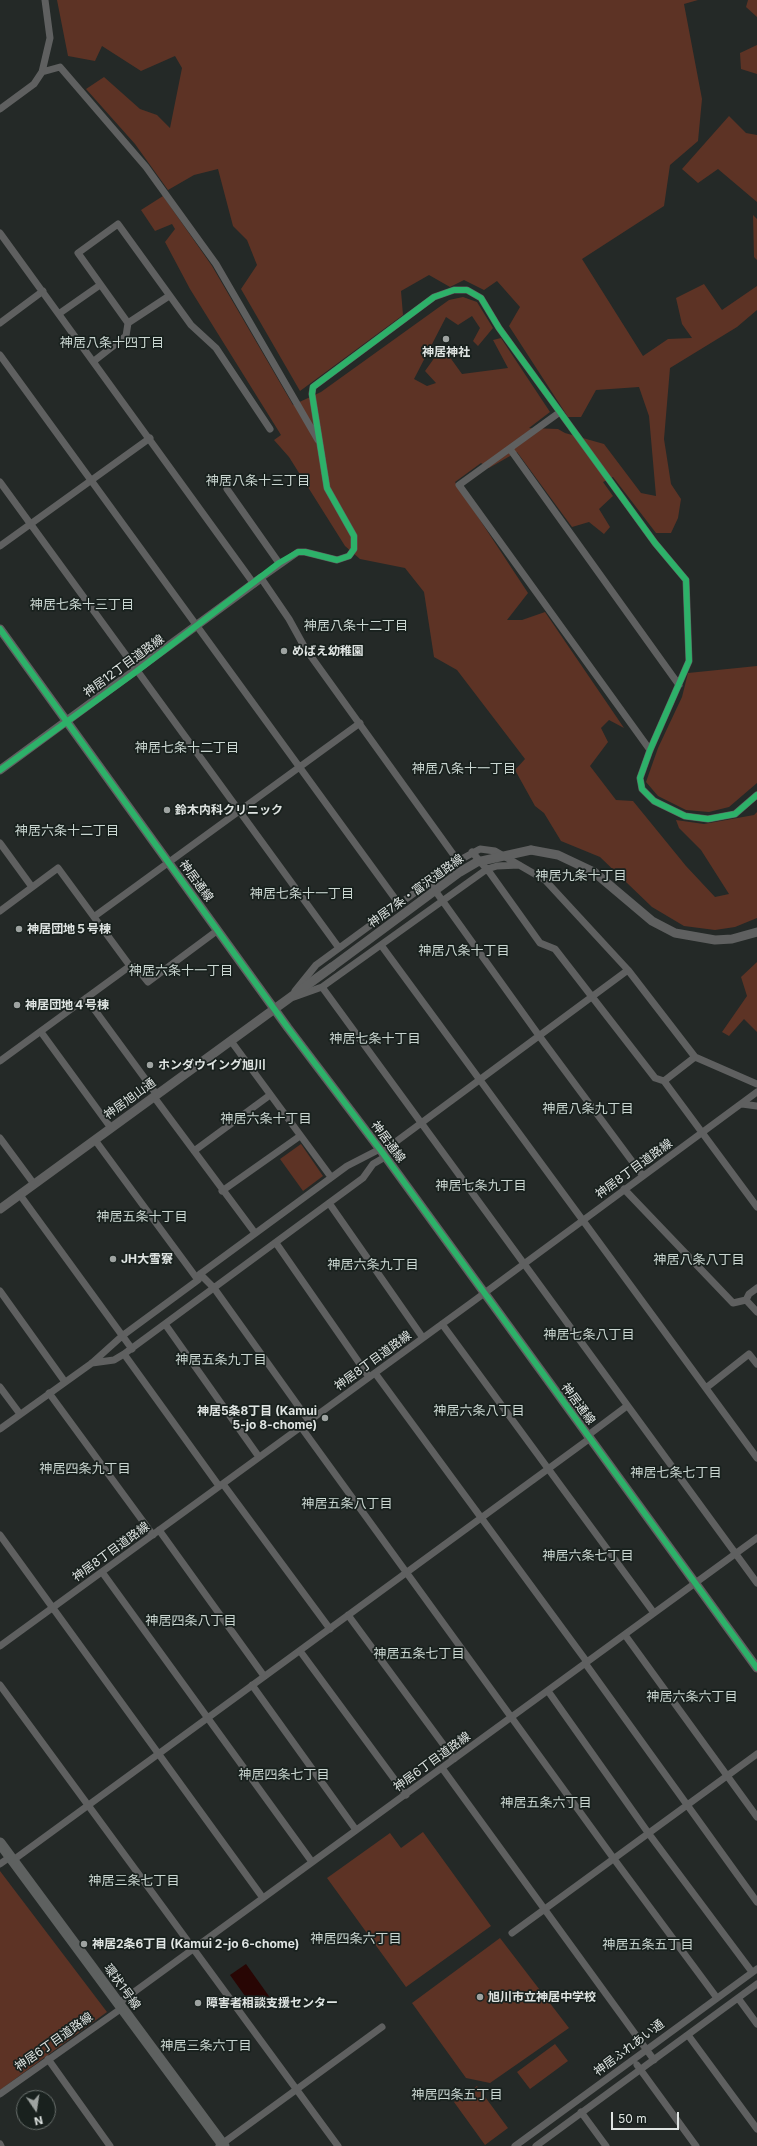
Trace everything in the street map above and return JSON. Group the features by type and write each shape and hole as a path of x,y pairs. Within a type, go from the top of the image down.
{"main road":[{"name":"環状1号線","path":"0,1843 222,2145"}],"street":[{"path":"0,109 34,84 42,72 50,38 45,0"},
{"path":"42,72 60,67 146,167 216,264 320,444"},
{"path":"94,361 126,336 128,323 78,253 118,224 190,325 216,348 270,429"},
{"path":"0,232 150,438 257,581 289,619 305,648 458,861"},
{"path":"60,314 100,285"},
{"path":"257,581 280,563 298,552 305,552 337,560 349,556 354,549 354,536 327,488 312,394 313,387 434,298 454,290 467,290 481,298 500,328 655,543 686,580 689,660 650,750 640,778 642,789 654,800 685,816 708,819 735,814 757,795"},
{"path":"0,322 43,291"},
{"path":"128,323 169,296"},
{"path":"0,355 399,904"},
{"path":"560,412 458,485 650,750"},
{"path":"0,546 150,438"},
{"path":"510,449 679,685"},
{"path":"0,482 339,948"},
{"path":"227,489 280,563"},
{"name":"神居12丁目道路線","path":"0,770 137,671 257,581"},
{"name":"神居通線","path":"0,629 275,1009 382,1153 757,1668"},
{"path":"94,916 360,724"},
{"path":"0,843 32,887"},
{"path":"290,998 316,965 458,861 480,849 495,851 545,880 628,970 695,1057 757,1084"},
{"name":"神居7条・富沢道路線","path":"275,1009 460,872 488,859 531,850 558,855 587,868 652,921 675,933 715,940 732,939 757,932"},
{"path":"472,852 487,869 540,943 555,948 655,1078 664,1081 757,1208"},
{"path":"290,998 322,988 487,869 506,864 521,865"},
{"path":"0,911 58,868 130,966 136,967 148,982 218,930"},
{"path":"429,882 540,1037 643,1176"},
{"path":"381,945 584,1219 757,1458"},
{"path":"0,1061 130,966"},
{"path":"92,1363 114,1360 132,1349 329,1204 363,1178 382,1153 540,1037 628,970"},
{"path":"322,988 525,1263 757,1583"},
{"path":"86,998 222,1191 255,1234"},
{"name":"神居旭山通","path":"0,1209 275,1009"},
{"path":"40,1032 112,1128"},
{"path":"231,1041 331,1178"},
{"path":"664,1081 695,1057"},
{"name":"神居8丁目道路線","path":"0,1646 484,1294 757,1092"},
{"path":"194,1151 270,1095"},
{"path":"742,1104 757,1106"},
{"path":"222,1191 300,1136"},
{"path":"0,1138 34,1184"},
{"path":"95,1140 199,1277 214,1288 309,1421"},
{"path":"0,1429 92,1363 122,1336 255,1234 347,1166 382,1153"},
{"path":"624,1189 733,1303 746,1300"},
{"path":"20,1194 132,1349"},
{"path":"329,1204 423,1338"},
{"path":"276,1243 369,1377"},
{"path":"746,1300 749,1294 757,1288"},
{"path":"0,1291 65,1382"},
{"path":"746,1300 757,1312"},
{"path":"165,1324 259,1457"},
{"path":"442,1324 654,1613"},
{"path":"124,1354 330,1629"},
{"path":"706,1388 749,1354 757,1364"},
{"path":"375,1373 586,1663 757,1902"},
{"path":"0,1387 20,1414"},
{"path":"50,1393 264,1676"},
{"path":"0,1864 11,1859 89,1805 549,1468 628,1406"},
{"path":"301,1427 408,1572 614,1859 717,1998"},
{"path":"0,1535 263,1898"},
{"name":"神居6丁目道路線","path":"0,2094 48,2060 194,1948 757,1538"},
{"path":"102,1572 312,1862"},
{"path":"348,1615 454,1759"},
{"path":"625,1635 757,1817"},
{"path":"300,1651 406,1795"},
{"path":"0,1685 338,2146"},
{"path":"252,1685 356,1830"},
{"path":"548,1691 649,1834 754,1970"},
{"path":"512,1933 688,1806 757,1754"},
{"path":"442,1768 654,2060"},
{"name":"神居ふれあい通","path":"515,2146 754,1970"},
{"name":"神居ふれあい通","path":"536,2146 757,1984"},
{"path":"738,1998 757,2024"},
{"path":"698,2012 706,2022"},
{"path":"222,2145 382,2027"},
{"path":"688,2035 757,2129"},
{"path":"48,2060 110,2146"},
{"path":"633,2060 696,2146"},
{"path":"581,2112 606,2146"},
{"path":"530,2135 536,2146"}],"shaded area":[{"path":"57,0 698,0 684,4 702,99 698,141 670,165 664,206 582,259 643,356 668,339 692,338 682,324 676,298 704,284 722,310 757,286 757,310 737,327 670,368 664,439 671,484 681,499 678,518 671,533 656,533 613,477 603,482 613,496 599,509 610,527 604,534 589,522 572,527 517,452 489,468 481,463 455,482 528,593 507,620 522,620 545,612 624,728 609,720 601,728 608,742 590,766 616,800 633,801 686,866 715,897 729,894 701,850 679,828 676,820 704,824 754,815 757,812 757,918 735,927 715,930 684,926 652,907 600,857 561,841 544,813 535,806 515,770 525,759 457,670 434,657 424,592 405,568 360,559 345,546 289,457 274,440 281,435 190,289 165,242 175,229 172,224 155,231 141,210 163,196 212,266 293,405 321,392 449,300 463,297 477,302 493,328 478,346 473,341 480,328 472,316 458,325 446,317 414,379 427,386 436,383 425,371 435,357 449,356 462,374 508,368 493,340 501,338 550,412 529,428 558,429 565,433 604,444 641,493 656,496 649,416 639,387 596,390 581,417 568,417 509,326 520,307 497,281 484,290 464,280 450,287 429,275 401,291 403,315 300,391 241,289 257,265 247,240 233,226 218,169 194,175 168,190 135,144 86,89 104,77 140,109 157,115 170,128 182,68 175,56 141,71 102,46 95,61 68,56"},
{"path":"748,0 757,0 757,17 746,7"},
{"path":"757,45 757,74 741,69 740,53"},
{"path":"729,116 746,133 757,135 757,202 718,169 698,183 682,169"},
{"path":"753,215 757,219 757,260 754,257"},
{"path":"757,666 757,783 729,807 709,812 686,810 658,796 646,782 658,748 682,697 688,673"},
{"path":"757,962 757,1032 744,1019 729,1036 722,1032 747,996 741,977"},
{"path":"301,1144 323,1176 303,1191 280,1159"},
{"path":"423,1832 491,1926 406,1987 327,1878 390,1833 401,1848"},
{"path":"0,1871 107,2012 0,2090"},
{"path":"500,1938 569,2028 490,2083 466,2078 412,2003"},
{"path":"246,1964 271,1999 255,2010 230,1975"},
{"path":"555,2044 568,2061 530,2089 517,2072"},
{"path":"477,2086 508,2128 485,2145 454,2102"}],"cycle path":[{"path":"0,770 137,671 279,563 298,552 305,552 337,560 349,556 354,549 354,536 327,488 312,394 313,387 434,297 454,290 467,290 481,298 499,328 655,543 686,580 689,661 650,750 640,778 642,789 654,801 685,816 708,819 735,814 757,795"},
{"path":"0,629 288,1028 382,1152 757,1668"}],"place":[{"name":"神居神社","path":"446,339"},
{"name":"めばえ幼稚園","path":"284,651"},
{"name":"鈴木内科クリニック","path":"167,810"},
{"name":"神居団地５号棟","path":"19,929"},
{"name":"神居団地４号棟","path":"17,1005"},
{"name":"ホンダウイング旭川","path":"150,1065"},
{"name":"JH大雪寮","path":"113,1259"},
{"name":"神居5条8丁目 (Kamui 5-jo 8-chome)","path":"325,1418"},
{"name":"神居2条6丁目 (Kamui 2-jo 6-chome)","path":"84,1944"},
{"name":"旭川市立神居中学校","path":"480,1997"},
{"name":"障害者相談支援センター","path":"198,2003"}],"district":[{"name":"神居八条十四丁目","path":"112,343"},
{"name":"神居八条十三丁目","path":"258,481"},
{"name":"神居七条十三丁目","path":"82,605"},
{"name":"神居八条十二丁目","path":"356,626"},
{"name":"神居七条十二丁目","path":"187,748"},
{"name":"神居八条十一丁目","path":"464,769"},
{"name":"神居六条十二丁目","path":"67,831"},
{"name":"神居九条十丁目","path":"581,876"},
{"name":"神居七条十一丁目","path":"302,894"},
{"name":"神居八条十丁目","path":"464,951"},
{"name":"神居六条十一丁目","path":"181,971"},
{"name":"神居七条十丁目","path":"375,1039"},
{"name":"神居八条九丁目","path":"588,1109"},
{"name":"神居六条十丁目","path":"266,1119"},
{"name":"神居七条九丁目","path":"481,1186"},
{"name":"神居五条十丁目","path":"142,1217"},
{"name":"神居八条八丁目","path":"699,1260"},
{"name":"神居六条九丁目","path":"373,1265"},
{"name":"神居七条八丁目","path":"589,1335"},
{"name":"神居五条九丁目","path":"221,1360"},
{"name":"神居六条八丁目","path":"479,1411"},
{"name":"神居四条九丁目","path":"85,1469"},
{"name":"神居七条七丁目","path":"676,1473"},
{"name":"神居五条八丁目","path":"347,1504"},
{"name":"神居六条七丁目","path":"588,1556"},
{"name":"神居四条八丁目","path":"191,1621"},
{"name":"神居五条七丁目","path":"419,1654"},
{"name":"神居六条六丁目","path":"692,1697"},
{"name":"神居四条七丁目","path":"284,1775"},
{"name":"神居五条六丁目","path":"546,1803"},
{"name":"神居三条七丁目","path":"134,1881"},
{"name":"神居四条六丁目","path":"356,1939"},
{"name":"神居五条五丁目","path":"648,1945"},
{"name":"神居三条六丁目","path":"206,2046"},
{"name":"神居四条五丁目","path":"457,2095"}]}
